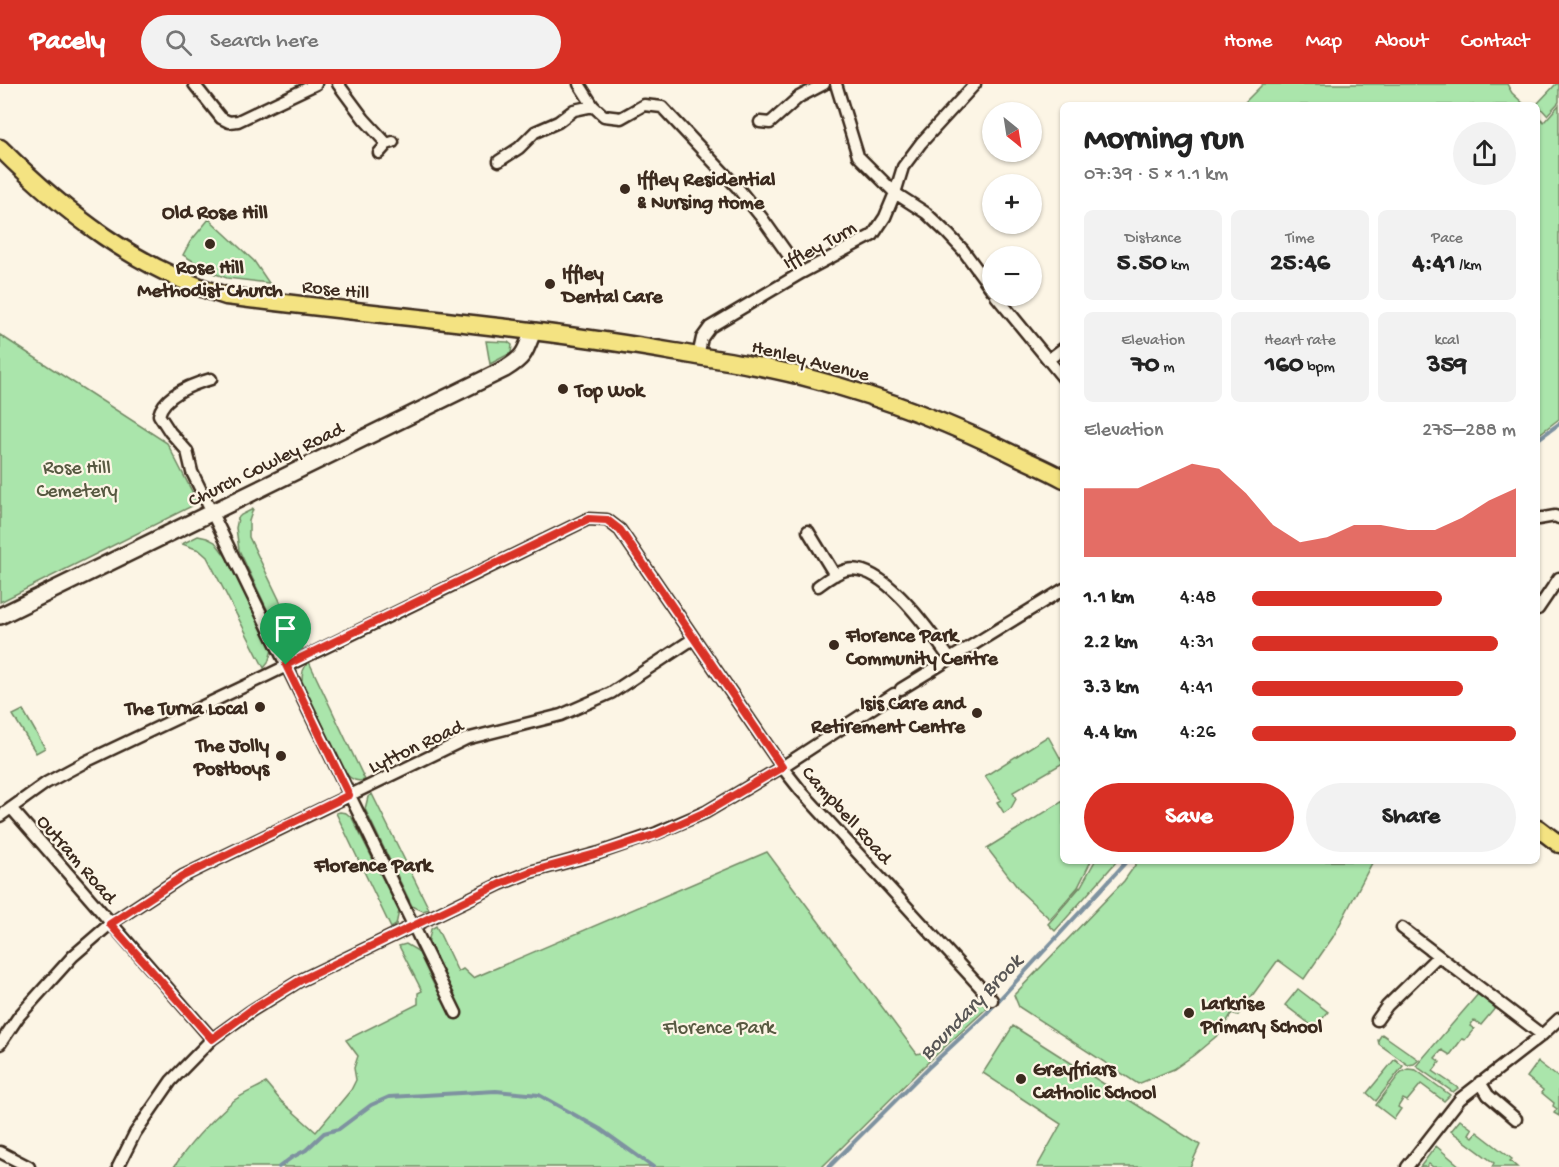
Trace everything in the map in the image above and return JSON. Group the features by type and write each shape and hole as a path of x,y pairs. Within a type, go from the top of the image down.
{"main road":[{"name":"Rose Hill","path":"0,148 61,204 101,235 134,257 197,287 226,296 533,331"},
{"name":"Henley Avenue","path":"533,331 629,344 815,379 880,399 956,428 1060,477"},
{"name":"Church Cowley Road","path":"0,616 505,369 522,357 533,331"},
{"path":"1540,830 1559,844"}],"street":[{"path":"194,84 220,118 229,122 238,121 316,84"},
{"path":"338,84 386,146"},
{"path":"579,84 593,106 604,116 621,118 644,105 662,107 737,187 801,273"},
{"path":"760,122 770,123 799,97 824,84"},
{"path":"836,84 858,156 895,193 926,213 948,234 982,276"},
{"name":"Iffley Turn","path":"698,356 702,338 710,327 801,273 873,236 885,217 903,167 921,143 975,84"},
{"path":"499,161 519,148 535,132 558,122 574,110 593,106"},
{"path":"1004,306 1060,374"},
{"path":"1048,360 1060,351"},
{"path":"211,379 200,382 170,398 161,407 159,415 187,451 192,472 456,1013"},
{"path":"1540,519 1556,516 1559,518"},
{"name":"Campbell Road","path":"0,816 46,783 87,761 588,519 607,520 620,530 782,767 809,800 992,1000"},
{"path":"808,531 835,575"},
{"path":"818,586 847,570 860,570 873,575 897,593 922,621 950,659"},
{"path":"1540,606 1559,578"},
{"path":"118,1167 135,1133 171,1081 212,1039 250,1011 301,980 500,884 530,872 657,834 706,812 782,767 1060,591"},
{"name":"Lytton Road","path":"0,1044 19,1016 73,956 110,924 183,876 466,739 561,715 611,693 693,639"},
{"name":"Outram Road","path":"11,808 212,1039"},
{"path":"1402,928 1542,1035"},
{"path":"1377,1020 1387,1006 1438,956"},
{"path":"1407,1167 1460,1099 1559,1019"},
{"path":"1480,1082 1488,1095 1516,1119"},
{"path":"0,1152 28,1167"}],"green space":[{"path":"1263,84 1507,84 1512,93 1522,102 1245,102"},
{"path":"1556,84 1559,84 1559,102 1547,115 1540,107 1539,102"},
{"path":"1559,105 1559,419 1540,433 1540,118 1544,122"},
{"path":"209,219 254,261 269,283 227,278 213,273 183,255 190,242"},
{"name":"Rose Hill Cemetery","path":"0,335 167,443 198,503 0,602"},
{"path":"486,341 508,342 512,345 511,353 490,364"},
{"path":"253,509 249,521 249,537 303,649 284,645 239,550 236,528 238,518"},
{"path":"198,536 215,542 230,562 272,650 264,668 207,557 199,550 182,544"},
{"path":"309,662 365,780 355,780 346,774 302,681 303,670"},
{"path":"23,710 45,748 36,753 13,715"},
{"path":"1048,736 1060,758 1060,765 1013,792 1016,799 1011,808 1004,813 997,802 1001,800 985,776"},
{"path":"372,794 429,909 423,911 412,906 365,809 368,797"},
{"path":"1060,803 1060,864 1090,864 1078,887 1050,919 1021,892 987,848"},
{"path":"340,812 352,818 399,911 396,925 391,928 336,813"},
{"name":"Florence Park","path":"767,852 917,1054 927,1051 981,1001 987,1008 923,1067 822,1167 174,1167 201,1133 232,1102 266,1083 281,1101 316,1132 351,1090 356,1080 354,1068 358,1056 346,1040 418,1004 418,993 422,991 399,946 406,944 418,951 434,985 444,980 428,944 431,929 436,926 458,972 463,969 473,978"},
{"path":"1093,864 1114,864 1055,931 1048,924 1081,886"},
{"path":"1136,864 1371,864 1333,937 1304,979 1278,960 1238,1015 1232,1013 1219,1034 1174,1069 1138,1084 1019,1007 1014,995 1124,881"},
{"path":"1298,989 1328,1012 1315,1028 1285,1005"},
{"path":"1479,993 1497,1006 1481,1025 1474,1020 1470,1026 1474,1029 1465,1040 1462,1039 1450,1055 1442,1050 1435,1058 1440,1062 1433,1071 1458,1088 1453,1092 1416,1066"},
{"path":"1013,1026 1200,1145 1190,1167 1037,1167 1061,1124 983,1073"},
{"path":"1382,1034 1419,1060 1408,1065 1379,1044 1378,1040"},
{"path":"1395,1059 1403,1066 1376,1101 1367,1093"},
{"path":"1538,1062 1559,1078 1559,1116 1554,1113 1557,1109 1553,1106 1554,1103 1527,1077"},
{"path":"1408,1069 1416,1070 1450,1095 1444,1101 1421,1084 1407,1101 1403,1099 1398,1107 1401,1109 1394,1119 1376,1105 1401,1072"},
{"path":"1460,1120 1472,1129 1469,1134 1473,1137 1477,1132 1512,1159 1510,1161 1517,1167 1492,1167 1494,1163 1451,1131"},
{"path":"1436,1146 1461,1167 1433,1167 1429,1164 1426,1167 1420,1167"}],"waterway":[{"name":"Boundary Brook","path":"1540,438 1559,424"},
{"name":"Boundary Brook","path":"829,1167 928,1068 986,1014 1124,864"},
{"path":"279,1167 306,1150 324,1133 339,1129 371,1105 389,1097 496,1091 539,1095 600,1129 653,1167"}],"place":[{"name":"Iffley Residential & Nursing Home","path":"625,189"},
{"name":"Rose Hill Methodist Church","path":"210,244"},
{"name":"Iffley Dental Care","path":"550,284"},
{"name":"Top Wok","path":"563,389"},
{"name":"Florence Park Community Centre","path":"834,645"},
{"name":"The Turna Local","path":"260,707"},
{"name":"Isis Care and Retirement Centre","path":"977,713"},
{"name":"The Jolly Postboys","path":"281,756"},
{"name":"Larkrise Primary School","path":"1189,1013"},
{"name":"Greyfriars Catholic School","path":"1021,1079"}],"district":[{"name":"Old Rose Hill","path":"215,211"},
{"name":"Florence Park","path":"373,864"}],"route":[{"path":"588,519 607,520 620,530 782,767 706,812 657,834 530,872 500,884 301,980 250,1011 212,1039 110,924 183,876 349,795 286,665 588,519"}]}
